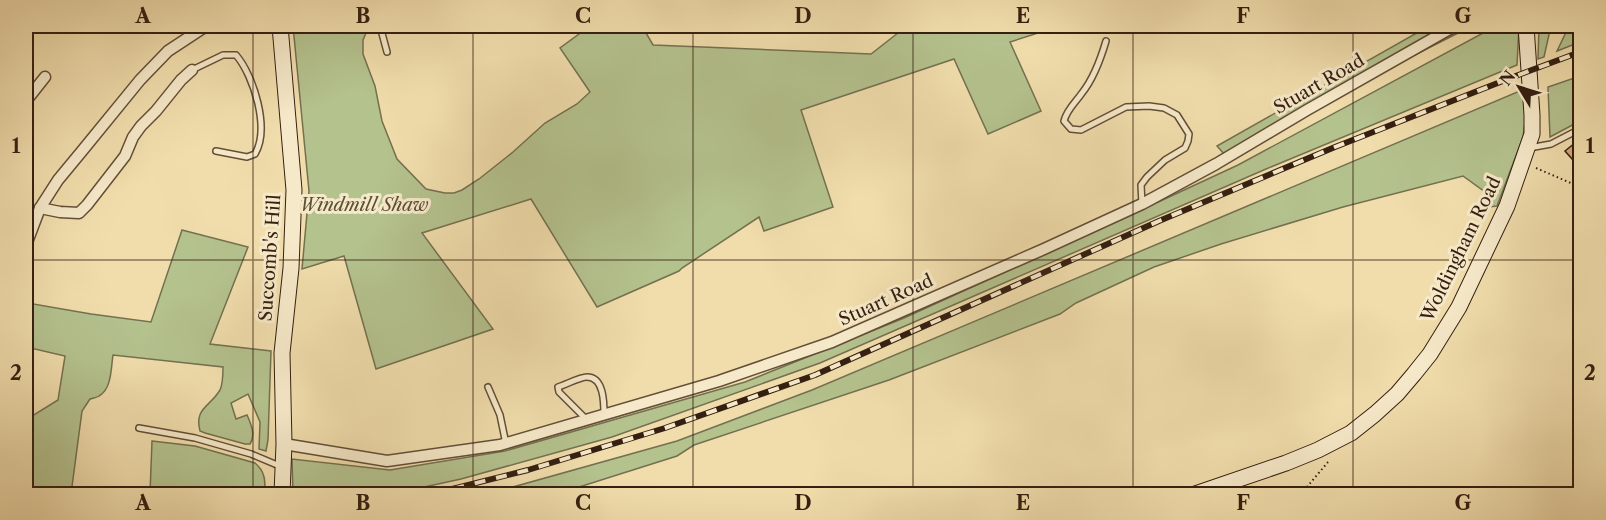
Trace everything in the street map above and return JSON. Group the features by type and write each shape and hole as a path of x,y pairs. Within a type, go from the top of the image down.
{"street":[{"path":"26,245 40,208 64,173 140,80 168,51 206,26"},
{"name":"Succomb's Hill","path":"280,26 294,190 291,268 282,354 284,444 282,495"},
{"path":"691,27 724,26"},
{"name":"Stuart Road","path":"284,444 387,461 506,444 719,381 832,342 1142,204 1216,164 1455,26"},
{"name":"Woldingham Road","path":"1195,495 1286,464 1351,433 1396,394 1430,354 1459,307 1507,206 1532,134 1526,26"},
{"path":"40,208 79,213 125,156 133,137 141,126 192,70"},
{"path":"26,101 45,77"}],"lane":[{"path":"381,26 387,52"},
{"path":"1106,41 1102,57 1084,91 1066,114 1064,121 1071,129 1081,130 1126,107 1149,106 1164,108 1177,115 1189,134 1185,148 1165,159 1141,185 1142,204"},
{"path":"192,70 223,55 236,55 250,79 258,105 261,128 260,143 255,154 247,157 216,151"},
{"path":"1526,153 1581,129"},
{"path":"587,420 559,392 558,387 587,377 594,380 603,390 604,415"},
{"path":"488,387 501,415 506,444"},
{"path":"139,428 195,438 251,454 283,467"}],"path":[{"path":"1526,153 1538,169 1581,187"},
{"path":"1301,495 1330,459"}],"green space":[{"name":"Windmill Shaw","path":"293,26 369,26 363,40 363,54 375,86 382,121 397,159 426,189 454,193 479,179 545,123 577,104 590,92 560,48 590,26 642,26 653,45 871,54 907,26 1060,26 1010,42 1041,111 988,134 954,59 801,110 833,207 764,231 759,217 679,271 597,307 531,199 422,233 493,329 376,369 344,256 302,269 309,191"},
{"path":"1429,26 1472,26 1353,86 1225,155 1217,146"},
{"path":"1496,26 1519,26 1517,65 1266,169 820,363 612,437 461,479 392,494 293,494 292,459 390,470 505,451 745,382 904,318 1238,165"},
{"path":"1539,26 1553,26 1544,57 1538,59"},
{"path":"1569,26 1580,26 1580,42 1557,51"},
{"path":"1580,76 1580,121 1550,137 1548,87"},
{"path":"1522,90 1526,114 1523,137 1497,206 1488,207 1485,192 1463,176 1343,207 1154,267 1076,303 1060,314 889,380 694,445 677,456 557,494 488,494 677,441 812,390"},
{"path":"182,230 248,247 210,344 271,351 266,451 259,449 260,422 248,394 231,403 236,419 247,415 253,433 250,444 200,431 199,417 220,390 223,367 113,355 106,388 99,396 90,399 82,411 71,494 26,494 26,424 32,416 58,400 65,356 26,347 28,303 151,322"},
{"path":"152,441 195,446 255,463 263,474 265,494 150,494"}],"building":[{"path":"1581,138 1581,169 1565,151"}],"railway":[{"path":"432,494 528,470 665,428 815,375 1159,221 1335,147 1580,52"}]}
